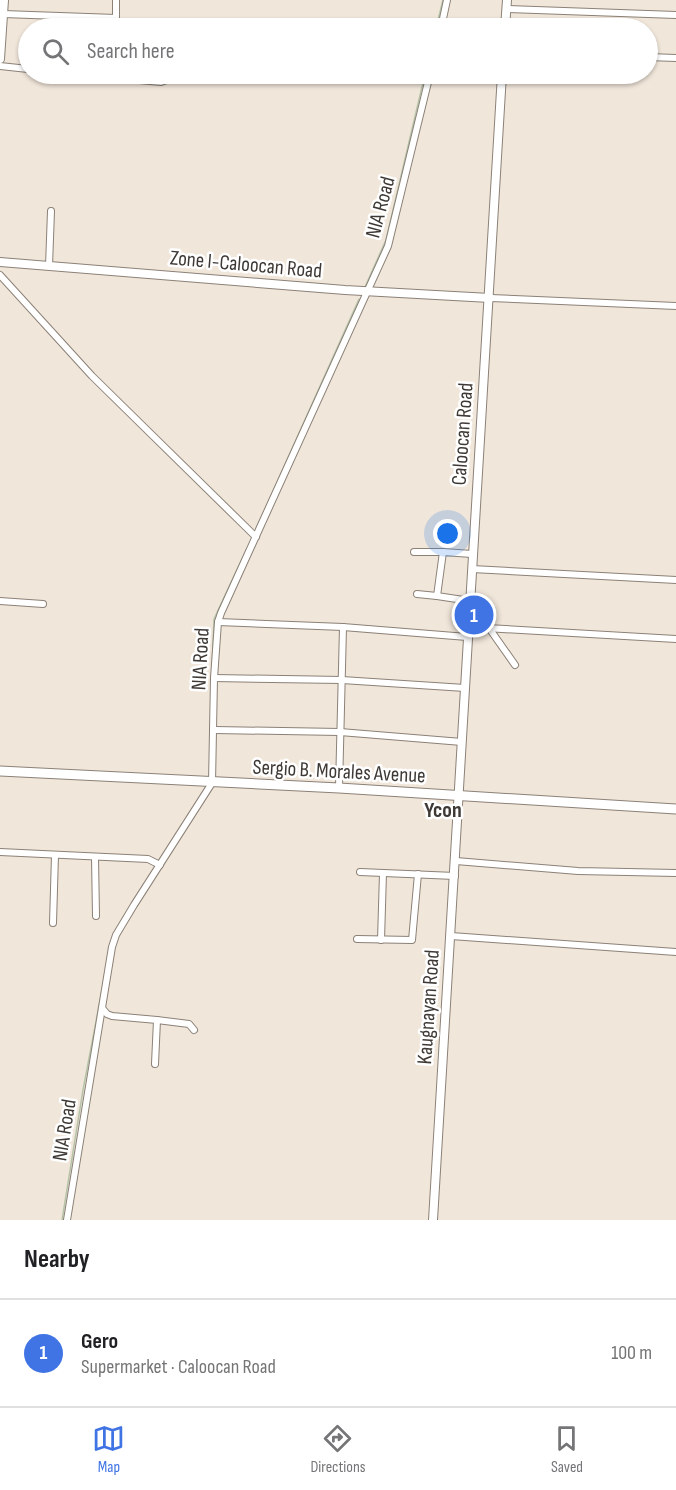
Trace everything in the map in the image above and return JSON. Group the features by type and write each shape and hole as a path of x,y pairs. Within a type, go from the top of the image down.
{"main road":[{"name":"Sergio B. Morales Avenue","path":"0,771 339,788 676,809"}],"street":[{"path":"0,59 4,0"},
{"path":"3,14 116,18 116,0"},
{"path":"443,18 447,0"},
{"path":"506,18 507,0"},
{"path":"506,9 676,15"},
{"path":"658,57 676,58"},
{"path":"0,66 18,68"},
{"name":"NIA Road","path":"67,1220 116,935 158,863 206,796 212,783 214,678 218,622 224,603 368,291 392,231 428,84"},
{"name":"Caloocan Road","path":"460,797 467,637 490,298 501,84"},
{"path":"49,266 51,211"},
{"name":"Zone I-Caloocan Road","path":"0,262 368,291 490,298"},
{"path":"0,275 92,376 256,537"},
{"path":"490,298 676,306"},
{"path":"414,552 472,554"},
{"path":"437,596 443,552"},
{"path":"472,569 676,580"},
{"path":"417,594 470,601"},
{"path":"0,601 43,604"},
{"path":"218,622 343,627 467,637"},
{"path":"339,788 343,627"},
{"path":"469,627 676,639"},
{"path":"489,628 515,665"},
{"path":"214,678 342,680 465,688"},
{"path":"214,730 340,732 462,742"},
{"name":"Kaugnayan Road","path":"433,1220 460,797"},
{"path":"0,852 148,860 158,863"},
{"path":"52,923 55,855"},
{"path":"95,857 96,916"},
{"path":"456,861 578,871 676,873"},
{"path":"360,872 455,876"},
{"path":"381,940 383,873"},
{"path":"357,939 412,940 418,874"},
{"path":"451,936 676,952"},
{"path":"102,1007 107,1014 112,1016 189,1024 194,1030"},
{"path":"155,1064 157,1020"}],"waterway":[{"path":"438,18 443,0"},
{"path":"365,287 386,240 423,84"},
{"path":"257,527 359,299"},
{"path":"212,668 214,619 247,548"},
{"path":"62,1220 102,990"}],"place":[{"name":"Gero","path":"474,615"}],"district":[{"name":"Ycon","path":"443,809"}]}
